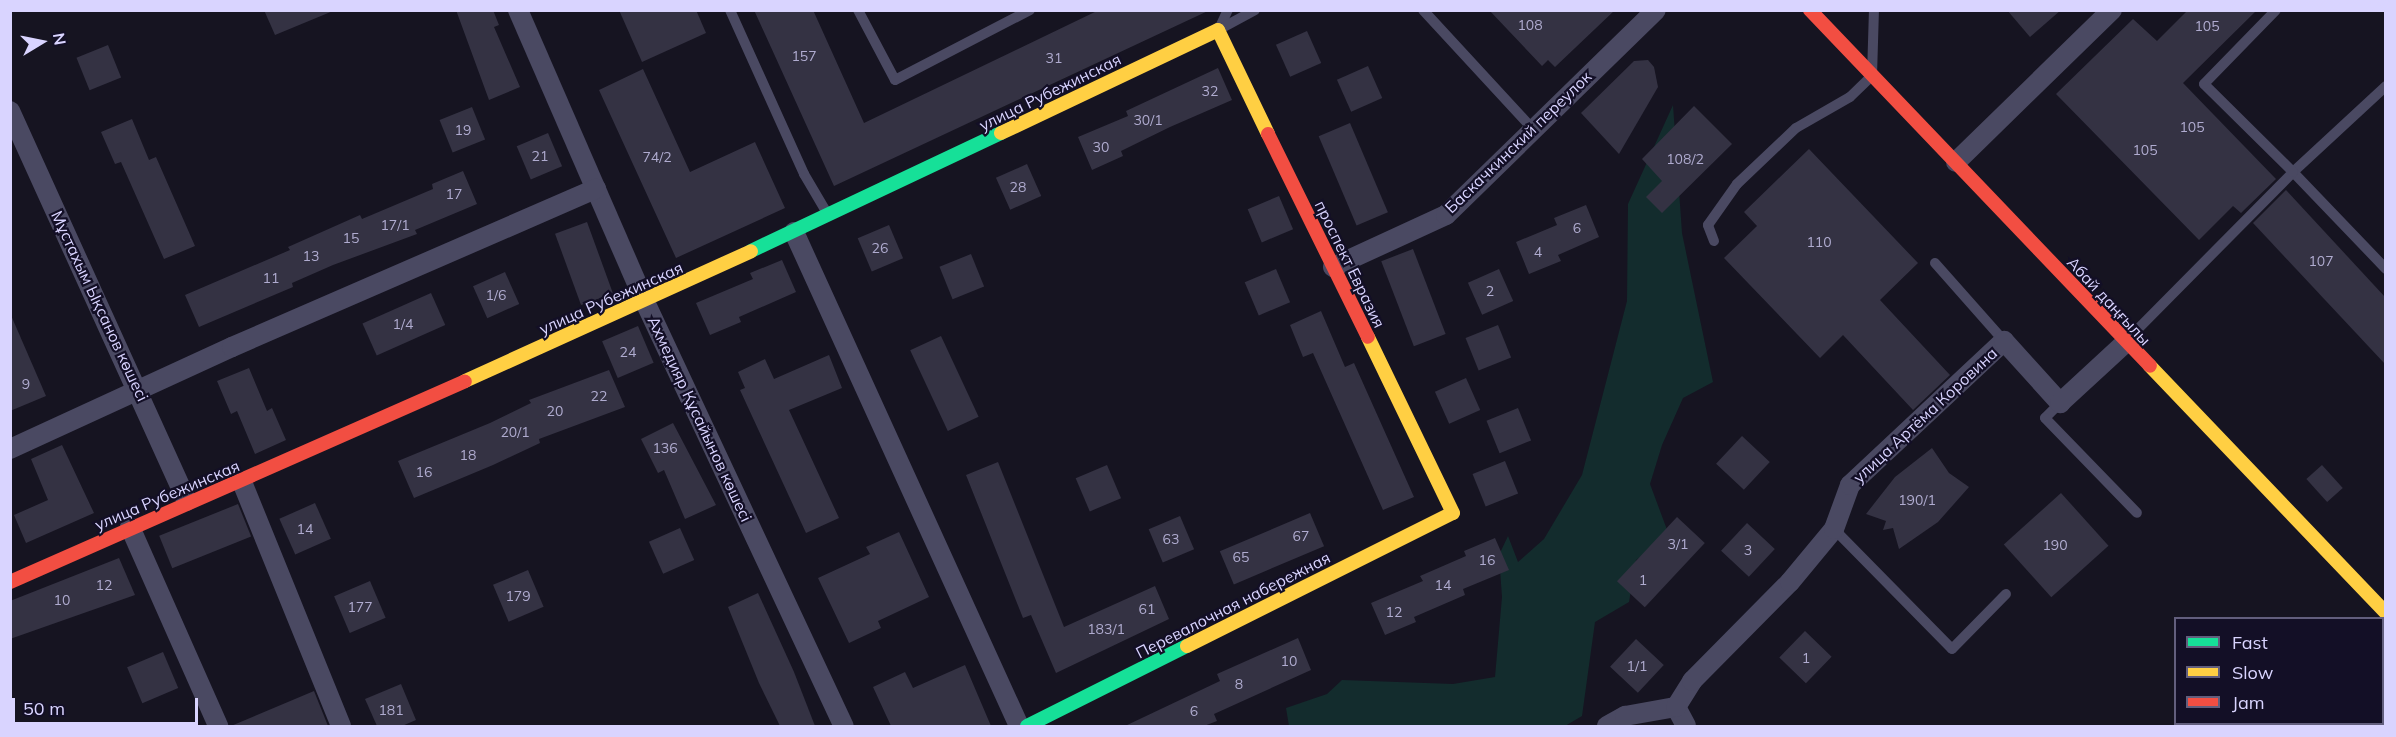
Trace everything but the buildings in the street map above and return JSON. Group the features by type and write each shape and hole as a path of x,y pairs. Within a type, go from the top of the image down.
{"street":[{"name":"Ахмедияр Құсайынов көшесі","path":"519,10 645,302 844,726"},
{"name":"Баскачкинский переулок","path":"1333,267 1446,215 1532,128 1656,10"},
{"name":"Абай даңғылы","path":"1810,10 2385,614"},
{"path":"1956,162 2112,10"},
{"name":"улица Рубежинская","path":"10,582 187,501 242,482 645,302 1218,30"},
{"name":"проспект Евразия","path":"1218,30 1453,513"},
{"name":"Мұстахым Ықсанов көшесі","path":"10,111 140,391 187,501"},
{"path":"10,449 596,189"},
{"path":"794,232 1019,726"},
{"name":"улица Артёма Коровина","path":"1676,707 1692,681 1790,582 1834,529 1850,485 2004,341 2060,404"},
{"path":"2060,404 2125,342"},
{"path":"242,482 341,726"},
{"name":"Перевалочная набережная","path":"1026,726 1453,513"},
{"path":"130,527 218,726"},
{"path":"1607,726 1625,716 1676,707 1686,726"}],"lane":[{"path":"730,10 804,174 829,216"},
{"path":"858,10 895,80 1031,11"},
{"path":"1218,30 1228,10"},
{"path":"1218,30 1255,10"},
{"path":"1423,10 1532,128"},
{"path":"1714,241 1708,225 1737,184 1796,128 1850,97 1872,76 1874,10"},
{"path":"2276,10 2204,84 2293,172 2385,269"},
{"path":"2125,342 2293,172 2385,86"},
{"path":"1935,264 2004,341"},
{"path":"2060,404 2045,418 2137,513"},
{"path":"1834,529 1952,649 2006,594"}],"green space":[{"path":"1673,105 1682,233 1713,382 1683,398 1662,445 1650,484 1669,535 1636,560 1629,602 1595,622 1582,716 1565,726 1289,726 1286,708 1327,694 1342,680 1453,684 1495,677 1502,597 1499,555 1508,536 1518,562 1544,539 1582,475 1627,301 1628,204"}],"traffic: fast":[{"path":"751,251 1001,133"},
{"path":"1027,726 1187,646"}],"traffic: slow":[{"path":"1001,133 1218,30 1268,134"},
{"path":"465,381 751,251"},
{"path":"1187,646 1453,513 1368,337"},
{"path":"2150,366 2386,613"}],"traffic: jam":[{"path":"1810,10 2150,366"},
{"path":"1268,134 1368,337"},
{"path":"10,582 465,381"}]}
